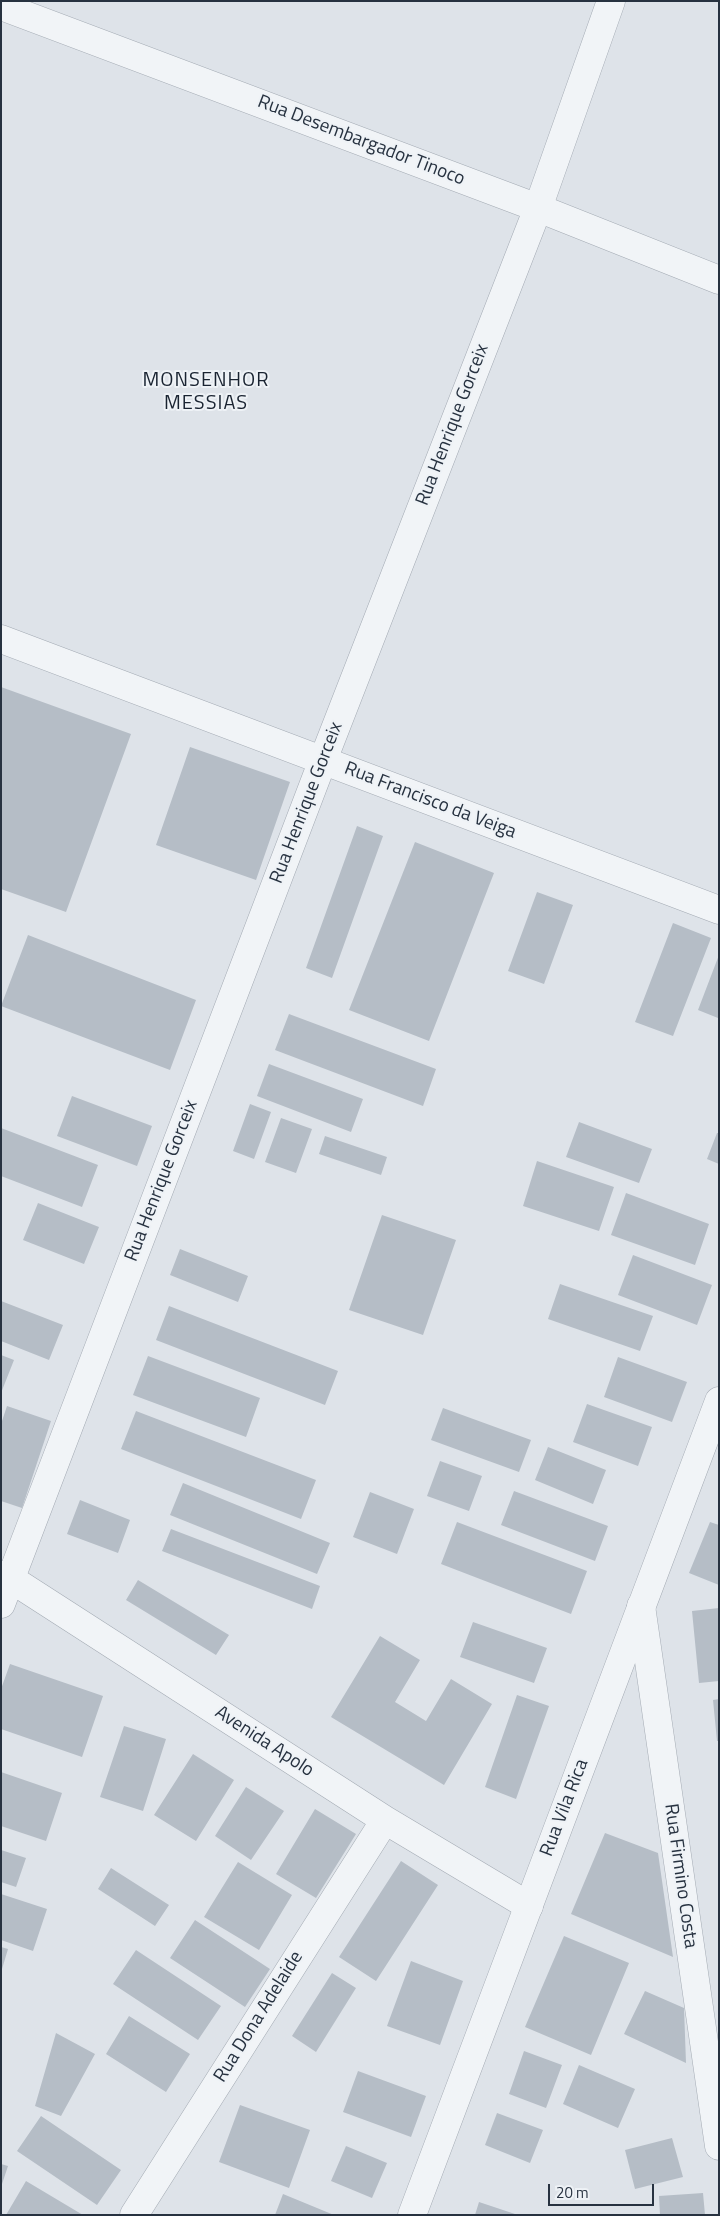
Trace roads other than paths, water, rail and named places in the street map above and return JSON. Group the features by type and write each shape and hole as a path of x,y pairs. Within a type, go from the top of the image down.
{"street":[{"name":"Rua Henrique Gorceix","path":"4,1586 538,208 611,1"},
{"name":"Rua Desembargador Tinoco","path":"2,3 538,208 719,280"},
{"name":"Rua Francisco da Veiga","path":"1,638 719,910"},
{"name":"Rua Vila Rica","path":"412,2215 719,1400"},
{"name":"Avenida Apolo","path":"4,1586 385,1820 529,1906"},
{"name":"Rua Firmino Costa","path":"641,1606 719,2146"},
{"name":"Rua Dona Adelaide","path":"134,2215 385,1820"}],"district":[{"name":"MONSENHOR MESSIAS","path":"206,392"}]}
